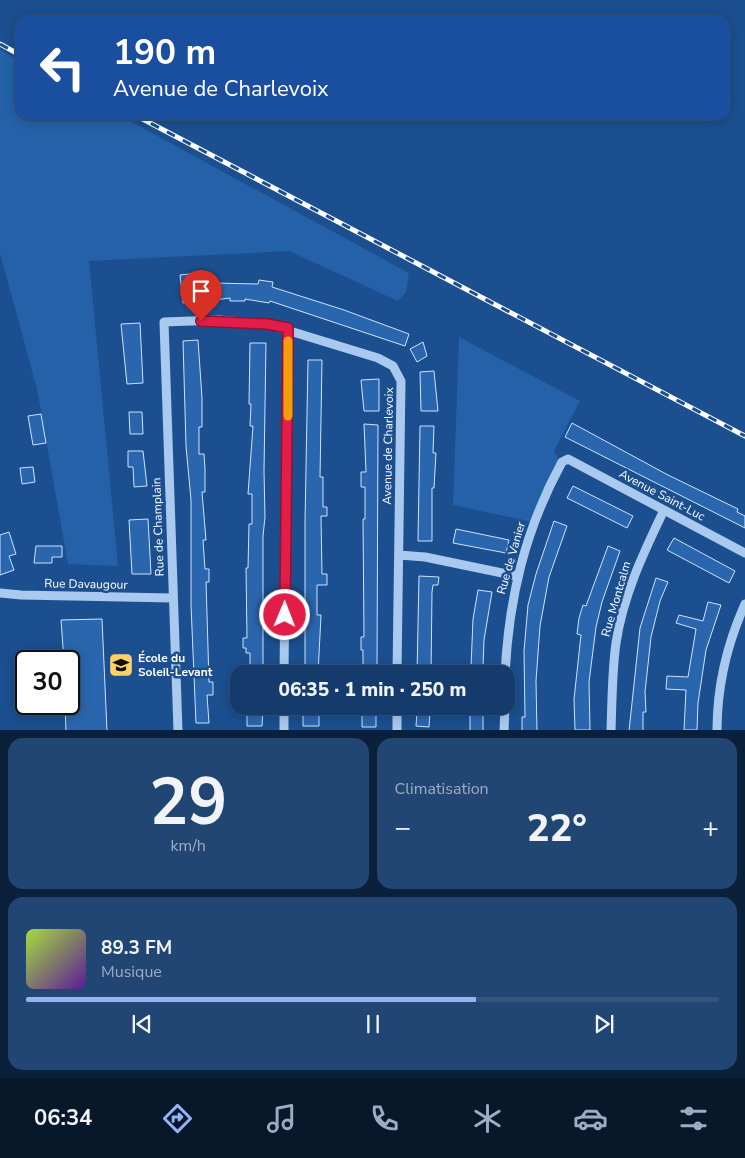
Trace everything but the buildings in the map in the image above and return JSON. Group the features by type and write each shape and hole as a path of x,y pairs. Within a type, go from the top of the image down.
{"street":[{"name":"Avenue de Charlevoix","path":"164,322 219,320 267,324 288,328 378,358 393,366 401,381 398,665"},
{"name":"Rue de Champlain","path":"164,322 178,730"},
{"path":"284,665 288,328"},
{"name":"Avenue Saint-Luc","path":"568,459 745,553"},
{"name":"Rue de Vanier","path":"506,665 510,609 517,576 534,523 553,478 562,462 568,459"},
{"name":"Rue Montcalm","path":"611,730 616,642 628,595 641,558 664,510"},
{"path":"399,555 425,557 517,576"},
{"name":"Rue Davaugour","path":"0,593 31,596 172,598"},
{"path":"717,730 717,701 727,652 745,604"},
{"path":"284,715 284,730"},
{"path":"397,715 397,730"},
{"path":"504,730 505,715"}],"shaded area":[{"path":"0,50 15,58 15,120 128,120 409,273 406,292 398,301 289,251 89,261 118,566 68,564 37,389 0,253"},
{"path":"459,337 580,401 554,451 559,461 532,522 453,505"}],"railway":[{"path":"0,44 15,52"},
{"path":"145,120 745,436"}],"slow traffic":[{"path":"288,341 288,416"}],"place":[{"name":"École du Soleil-Levant","path":"121,665"}],"route":[{"path":"201,321 219,320 267,324 288,328 285,615"}]}
